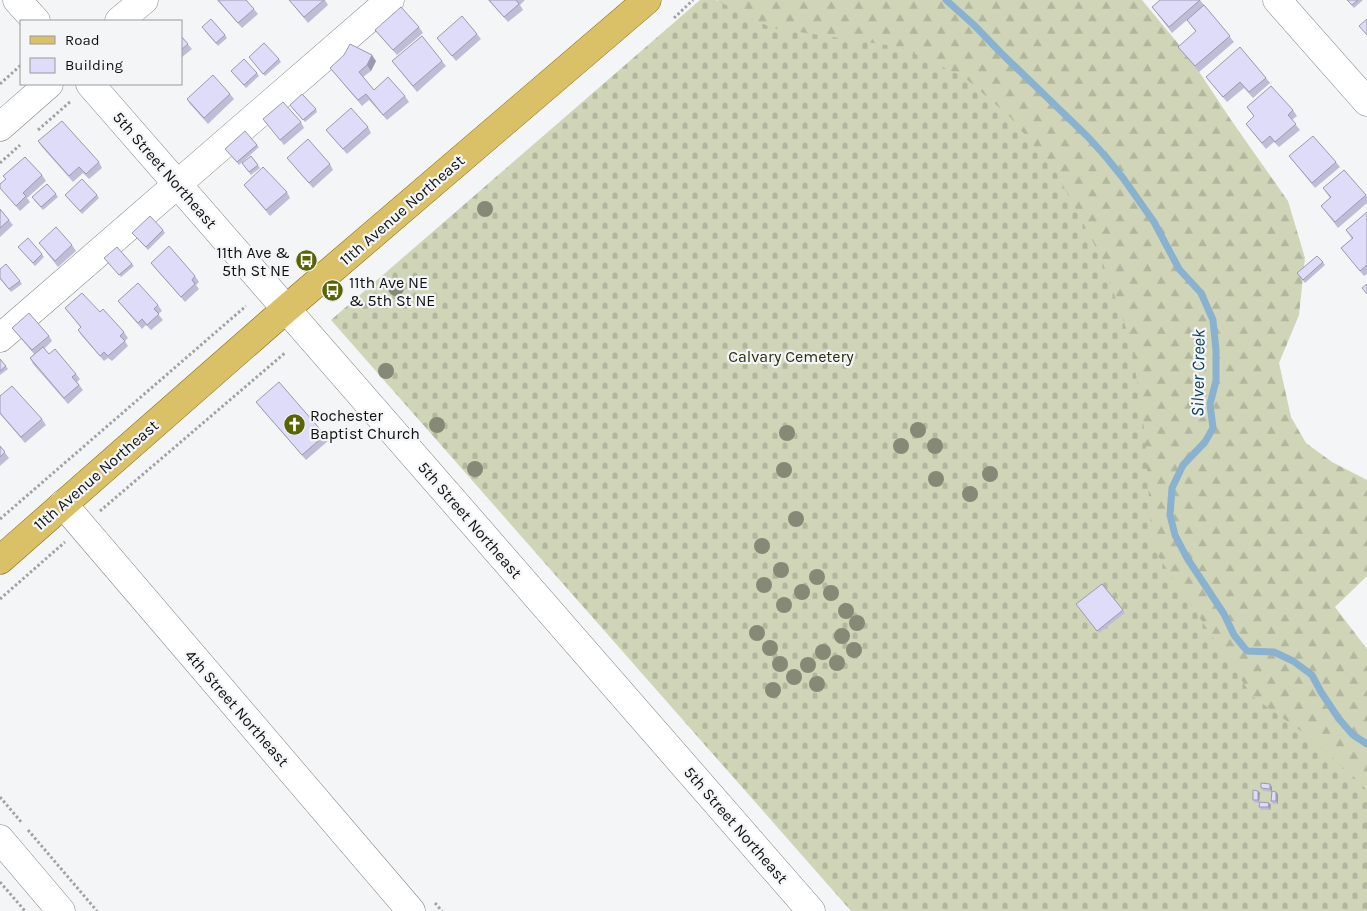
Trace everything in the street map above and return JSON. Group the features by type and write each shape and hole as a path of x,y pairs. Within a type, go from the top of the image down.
{"main road":[{"name":"11th Avenue Northeast","path":"0,560 286,309 647,0"}],"street":[{"path":"17,0 35,20"},
{"path":"120,20 144,0"},
{"path":"0,338 390,0"},
{"path":"1277,0 1367,102"},
{"path":"0,126 48,85"},
{"name":"5th Street Northeast","path":"91,85 811,911"},
{"name":"4th Street Northeast","path":"63,504 411,911"},
{"path":"0,839 61,911"}],"path":[{"path":"674,18 693,0"},
{"path":"0,84 20,66"},
{"path":"0,519 246,306"},
{"path":"100,512 286,352"},
{"path":"0,599 66,541"},
{"path":"0,797 97,911"},
{"path":"0,882 25,911"}],"green space":[{"name":"Calvary Cemetery","path":"700,0 716,0 772,28 900,47 964,77 1010,117 1057,174 1100,255 1131,342 1145,435 1152,547 1253,697 1315,741 1367,790 1367,911 851,911 331,320"},
{"path":"718,0 1142,0 1190,58 1288,201 1305,258 1299,315 1279,363 1291,417 1306,443 1332,462 1367,480 1367,576 1335,607 1367,649 1367,856 710,16"}],"building":[{"path":"218,0 246,0 254,9 238,23"},
{"path":"289,0 324,0 304,17"},
{"path":"489,0 516,0 519,4 504,17"},
{"path":"1160,0 1200,0 1169,27 1152,7"},
{"path":"1347,0 1358,0 1352,5"},
{"path":"1204,5 1230,36 1195,66 1178,47 1196,31 1187,20"},
{"path":"401,7 419,27 393,50 375,30"},
{"path":"462,16 477,34 452,56 437,38"},
{"path":"211,19 225,35 216,43 202,27"},
{"path":"1367,19 1367,35 1359,26"},
{"path":"422,36 442,61 413,86 392,61"},
{"path":"182,37 188,44 182,49"},
{"path":"264,43 279,59 263,74 249,57"},
{"path":"350,44 372,55 367,65 359,72 374,90 388,77 405,96 383,115 366,94 358,100 330,68 344,55"},
{"path":"1240,47 1266,78 1249,92 1240,82 1223,97 1206,77"},
{"path":"244,59 257,73 244,85 231,71"},
{"path":"213,75 230,94 204,118 187,99"},
{"path":"1271,86 1293,110 1288,115 1296,124 1275,142 1270,136 1262,143 1246,124 1254,116 1247,107"},
{"path":"302,94 316,109 303,120 290,105"},
{"path":"283,102 301,122 280,140 263,119"},
{"path":"351,108 368,127 343,149 326,130"},
{"path":"62,121 99,162 86,174 79,167 69,176 38,141"},
{"path":"245,131 257,145 237,162 225,149"},
{"path":"1313,136 1336,162 1312,183 1289,156"},
{"path":"308,139 330,164 309,183 287,158"},
{"path":"251,156 258,165 249,172 242,163"},
{"path":"25,157 42,175 23,193 26,196 16,206 0,188 0,184 6,179 3,176"},
{"path":"263,167 287,192 266,210 244,185"},
{"path":"1344,170 1366,195 1335,222 1321,206 1331,197 1323,188"},
{"path":"82,179 97,195 80,211 65,195"},
{"path":"47,184 56,194 41,207 32,197"},
{"path":"0,209 9,220 0,228"},
{"path":"1367,212 1367,265 1360,271 1341,248 1353,238 1346,230"},
{"path":"150,216 163,230 146,247 132,233"},
{"path":"56,227 72,245 55,261 39,243"},
{"path":"28,238 42,254 33,263 18,247"},
{"path":"169,246 195,276 192,280 195,284 181,297 151,263"},
{"path":"117,247 132,264 119,275 104,258"},
{"path":"1317,256 1323,262 1303,280 1297,273"},
{"path":"6,264 20,281 9,289 0,278 0,269"},
{"path":"138,283 158,305 154,309 159,314 147,325 142,319 138,323 118,301"},
{"path":"1367,284 1367,294 1362,288"},
{"path":"82,293 100,312 103,309 124,332 120,336 125,341 108,356 104,352 100,356 78,330 81,327 65,308"},
{"path":"29,313 49,336 32,350 12,328"},
{"path":"43,347 49,354 55,349 76,374 72,377 79,385 64,398 30,358"},
{"path":"0,359 6,366 0,371"},
{"name":"Rochester Baptist Church","path":"279,382 325,435 302,455 256,402"},
{"path":"12,386 42,419 21,437 0,413 0,396"},
{"path":"0,446 5,452 0,457"},
{"path":"1102,584 1123,610 1097,631 1076,604"},
{"path":"1261,783 1270,784 1270,789 1261,788"},
{"path":"1253,790 1258,791 1258,800 1253,800"},
{"path":"1272,791 1276,792 1276,801 1271,801"},
{"path":"1260,802 1269,803 1268,807 1259,807"}],"waterway":[{"name":"Silver Creek","path":"946,0 974,25 1106,157 1154,222 1179,269 1201,293 1213,320 1216,350 1216,381 1210,404 1213,428 1205,442 1183,465 1172,488 1170,515 1175,535 1187,558 1224,614 1234,635 1247,651 1274,652 1293,661 1312,675 1339,719 1353,735 1367,744"}],"place":[{"name":"11th Ave & 5th St NE","path":"306,261"},
{"name":"11th Ave NE & 5th St NE","path":"333,291"},
{"name":"Rochester Baptist Church","path":"294,424"}]}
